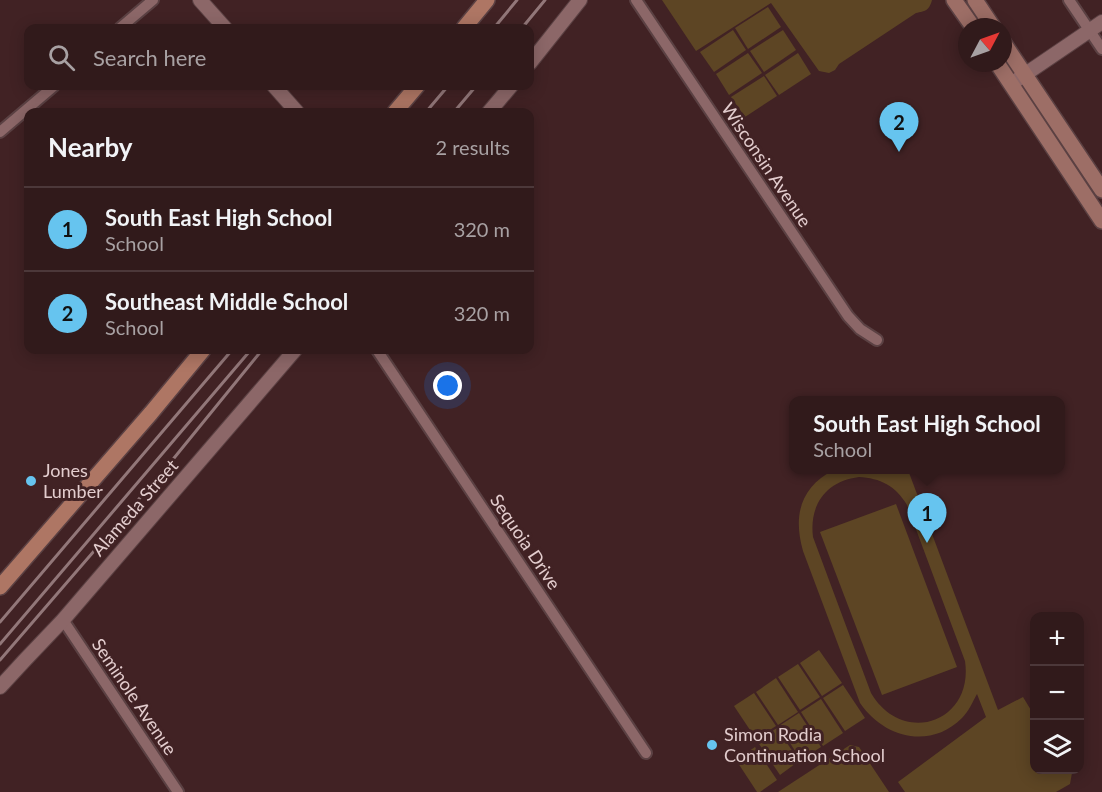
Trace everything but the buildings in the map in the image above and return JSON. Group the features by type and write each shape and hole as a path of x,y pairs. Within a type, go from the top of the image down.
{"main road":[{"path":"467,24 487,0"},
{"path":"954,0 967,18"},
{"path":"975,0 987,18"},
{"path":"1012,55 1102,190"},
{"path":"1003,72 1102,221"},
{"path":"398,108 414,90"},
{"path":"0,587 200,354"}],"street":[{"path":"125,24 153,0"},
{"path":"200,0 221,24"},
{"path":"534,58 580,0"},
{"name":"Wisconsin Avenue","path":"636,0 848,316 860,329 877,340"},
{"path":"1069,0 1102,49"},
{"path":"1011,84 1102,22"},
{"path":"28,108 49,90"},
{"path":"278,90 293,108"},
{"path":"492,108 508,90"},
{"path":"0,132 24,112"},
{"name":"Alameda Street","path":"0,687 63,620 292,354"},
{"name":"Sequoia Drive","path":"380,354 646,753"},
{"name":"Seminole Avenue","path":"63,620 178,792"}],"shaded area":[{"path":"662,0 932,0 926,10 916,13 829,73 819,71 771,3 696,51"},
{"path":"768,7 781,27 748,49 735,28"},
{"path":"733,30 746,50 714,72 700,52"},
{"path":"783,30 796,50 764,72 750,51"},
{"path":"748,53 762,73 729,95 716,74"},
{"path":"798,53 811,74 779,95 765,75"},
{"path":"764,76 777,96 745,117 731,97"},
{"path":"827,474 910,474 998,710 1023,697 1030,708 1030,774 1072,774 1070,784 1056,792 905,792 898,782 986,717 977,694 962,718 949,728 922,737 908,736 882,725 860,703 803,551 799,514 813,485","holes":["859,477 887,484 903,498 907,505 965,661 965,682 959,699 948,712 933,720 917,723 900,719 885,710 871,693 813,537 812,525 817,505 829,489 847,479"]},
{"path":"896,504 957,667 882,695 820,532"},
{"path":"819,650 842,683 822,696 800,663"},
{"path":"798,664 820,697 800,710 778,677"},
{"path":"776,678 798,712 778,725 756,692"},
{"path":"843,685 865,718 845,731 823,698"},
{"path":"754,693 776,726 756,739 734,706"},
{"path":"821,699 843,733 823,746 801,712"},
{"path":"799,713 821,747 801,760 779,726"},
{"path":"777,728 799,761 780,775 757,741"},
{"path":"850,745 859,747 889,792 778,792"},
{"path":"755,747 777,780 760,792 757,792 736,760"}],"railway":[{"path":"497,24 517,0"},
{"path":"525,24 545,0"},
{"path":"429,108 445,90"},
{"path":"457,108 473,90"},
{"path":"0,622 229,354"},
{"path":"0,644 247,354"},
{"path":"0,660 170,463 259,354"}],"place":[{"name":"Southeast Middle School","path":"899,152"},
{"name":"Jones Lumber","path":"31,481"},
{"name":"South East High School","path":"927,543"},
{"name":"Simon Rodia Continuation School","path":"712,745"}]}
